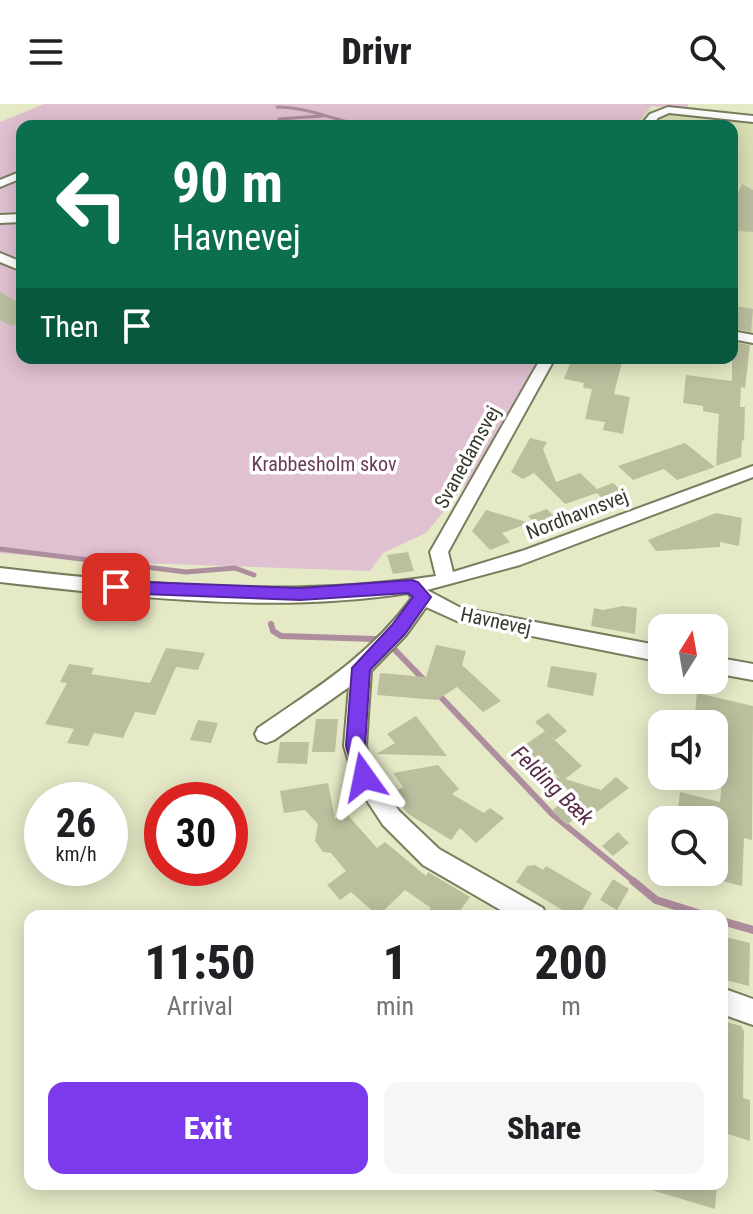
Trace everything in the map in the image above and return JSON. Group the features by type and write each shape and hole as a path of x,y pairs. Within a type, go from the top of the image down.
{"street":[{"path":"650,120 668,110 698,109 753,119"},
{"name":"Svanedamsvej","path":"446,580 439,552 545,364"},
{"name":"Nordhavnsvej","path":"418,592 446,580 528,556 753,471"},
{"path":"0,575 85,585 226,592 418,592 399,630 361,668 266,734"},
{"name":"Havnevej","path":"418,592 457,614 648,651"},
{"path":"361,668 355,746 364,777 391,818 431,857 524,910"},
{"path":"728,668 753,672"},
{"path":"728,1003 753,1012"}],"shaded area":[{"path":"649,109 753,121 753,335 738,333 738,120 640,120"}],"green space":[{"name":"Krabbesholm skov","path":"44,104 688,104 687,110 651,106 640,120 16,120 16,364 539,364 476,472 426,533 383,553 370,571 112,562 0,553 0,122"}],"building":[{"path":"742,184 753,190 753,232 738,231 738,193"},
{"path":"0,292 16,301 16,324 11,326 0,320"},
{"path":"738,306 753,309 751,332 738,329"},
{"path":"738,343 750,345 745,388 741,387 740,407 745,407 741,457 716,466 719,414 703,411 703,406 683,403 686,375 732,381 732,364 738,364"},
{"path":"570,364 622,364 614,394 630,397 623,434 603,430 605,422 585,419 592,389 583,388 584,383 564,379"},
{"path":"530,438 547,442 543,449 556,482 580,473 597,489 613,483 630,499 610,506 597,493 565,504 534,473 523,479 511,472"},
{"path":"685,443 715,467 677,480 664,469 633,480 618,466"},
{"path":"547,509 561,524 542,531 528,516"},
{"path":"486,510 530,523 502,533 510,542 490,550 472,531"},
{"path":"716,513 742,518 739,546 720,542 720,547 656,551 648,540"},
{"path":"408,552 414,571 393,574 387,555"},
{"path":"623,606 637,608 635,634 591,626 594,608 603,610"},
{"path":"436,645 466,651 462,665 501,701 483,712 457,687 437,700 377,695 380,673 426,677"},
{"path":"166,648 205,653 198,670 176,667 155,715 135,712 123,738 94,733 88,746 67,743 74,729 45,724 67,683 60,682 69,664 94,668 91,674 150,683"},
{"path":"551,666 597,673 593,696 547,687"},
{"path":"697,694 753,706 752,840 744,838 742,886 728,882 728,806 678,806 680,792 720,802 721,790 728,790 728,710 695,710"},
{"path":"548,713 567,731 555,740 535,722"},
{"path":"416,716 447,756 376,754 395,743 387,734"},
{"path":"316,719 338,719 335,752 312,752"},
{"path":"198,720 218,723 211,743 190,740"},
{"path":"545,731 582,766 565,779 601,790 616,777 629,788 581,824 575,818 567,825 552,811 571,793 553,776 560,778 553,772 551,774 522,747"},
{"path":"280,742 309,742 307,764 277,763"},
{"path":"438,765 459,789 452,794 484,813 490,808 504,818 476,843 460,828 451,840 408,814 392,793 403,787 393,773"},
{"path":"328,783 335,819 345,812 377,848 385,842 426,876 428,872 470,897 460,910 430,910 431,908 405,890 384,910 371,910 351,892 340,900 327,885 346,871 331,853 323,852 315,841 318,824 305,810 284,813 280,791"},
{"path":"618,832 629,843 613,856 602,846"},
{"path":"535,865 543,870 546,866 592,893 582,910 562,910 516,882 527,866"},
{"path":"613,879 629,889 617,910 600,900"},
{"path":"728,938 750,943 749,986 728,981"},
{"path":"728,1023 741,1026 744,1031 743,1098 750,1100 750,1141 728,1134"},
{"path":"652,1190 717,1190 715,1209"}],"waterway":[{"path":"277,107 300,109 342,120"},
{"path":"279,119 322,116"},
{"name":"Felding Bæk","path":"0,549 186,572 235,568 254,575"},
{"name":"Felding Bæk","path":"271,624 273,631 281,636 374,639"},
{"name":"Felding Bæk","path":"395,650 426,682"},
{"name":"Felding Bæk","path":"437,693 552,814 636,883"},
{"name":"Felding Bæk","path":"633,881 656,900 688,910"},
{"name":"Felding Bæk","path":"728,923 753,930"}],"route":[{"path":"116,587 300,594 412,586 423,597 399,630 361,668 355,746 364,777"}]}
